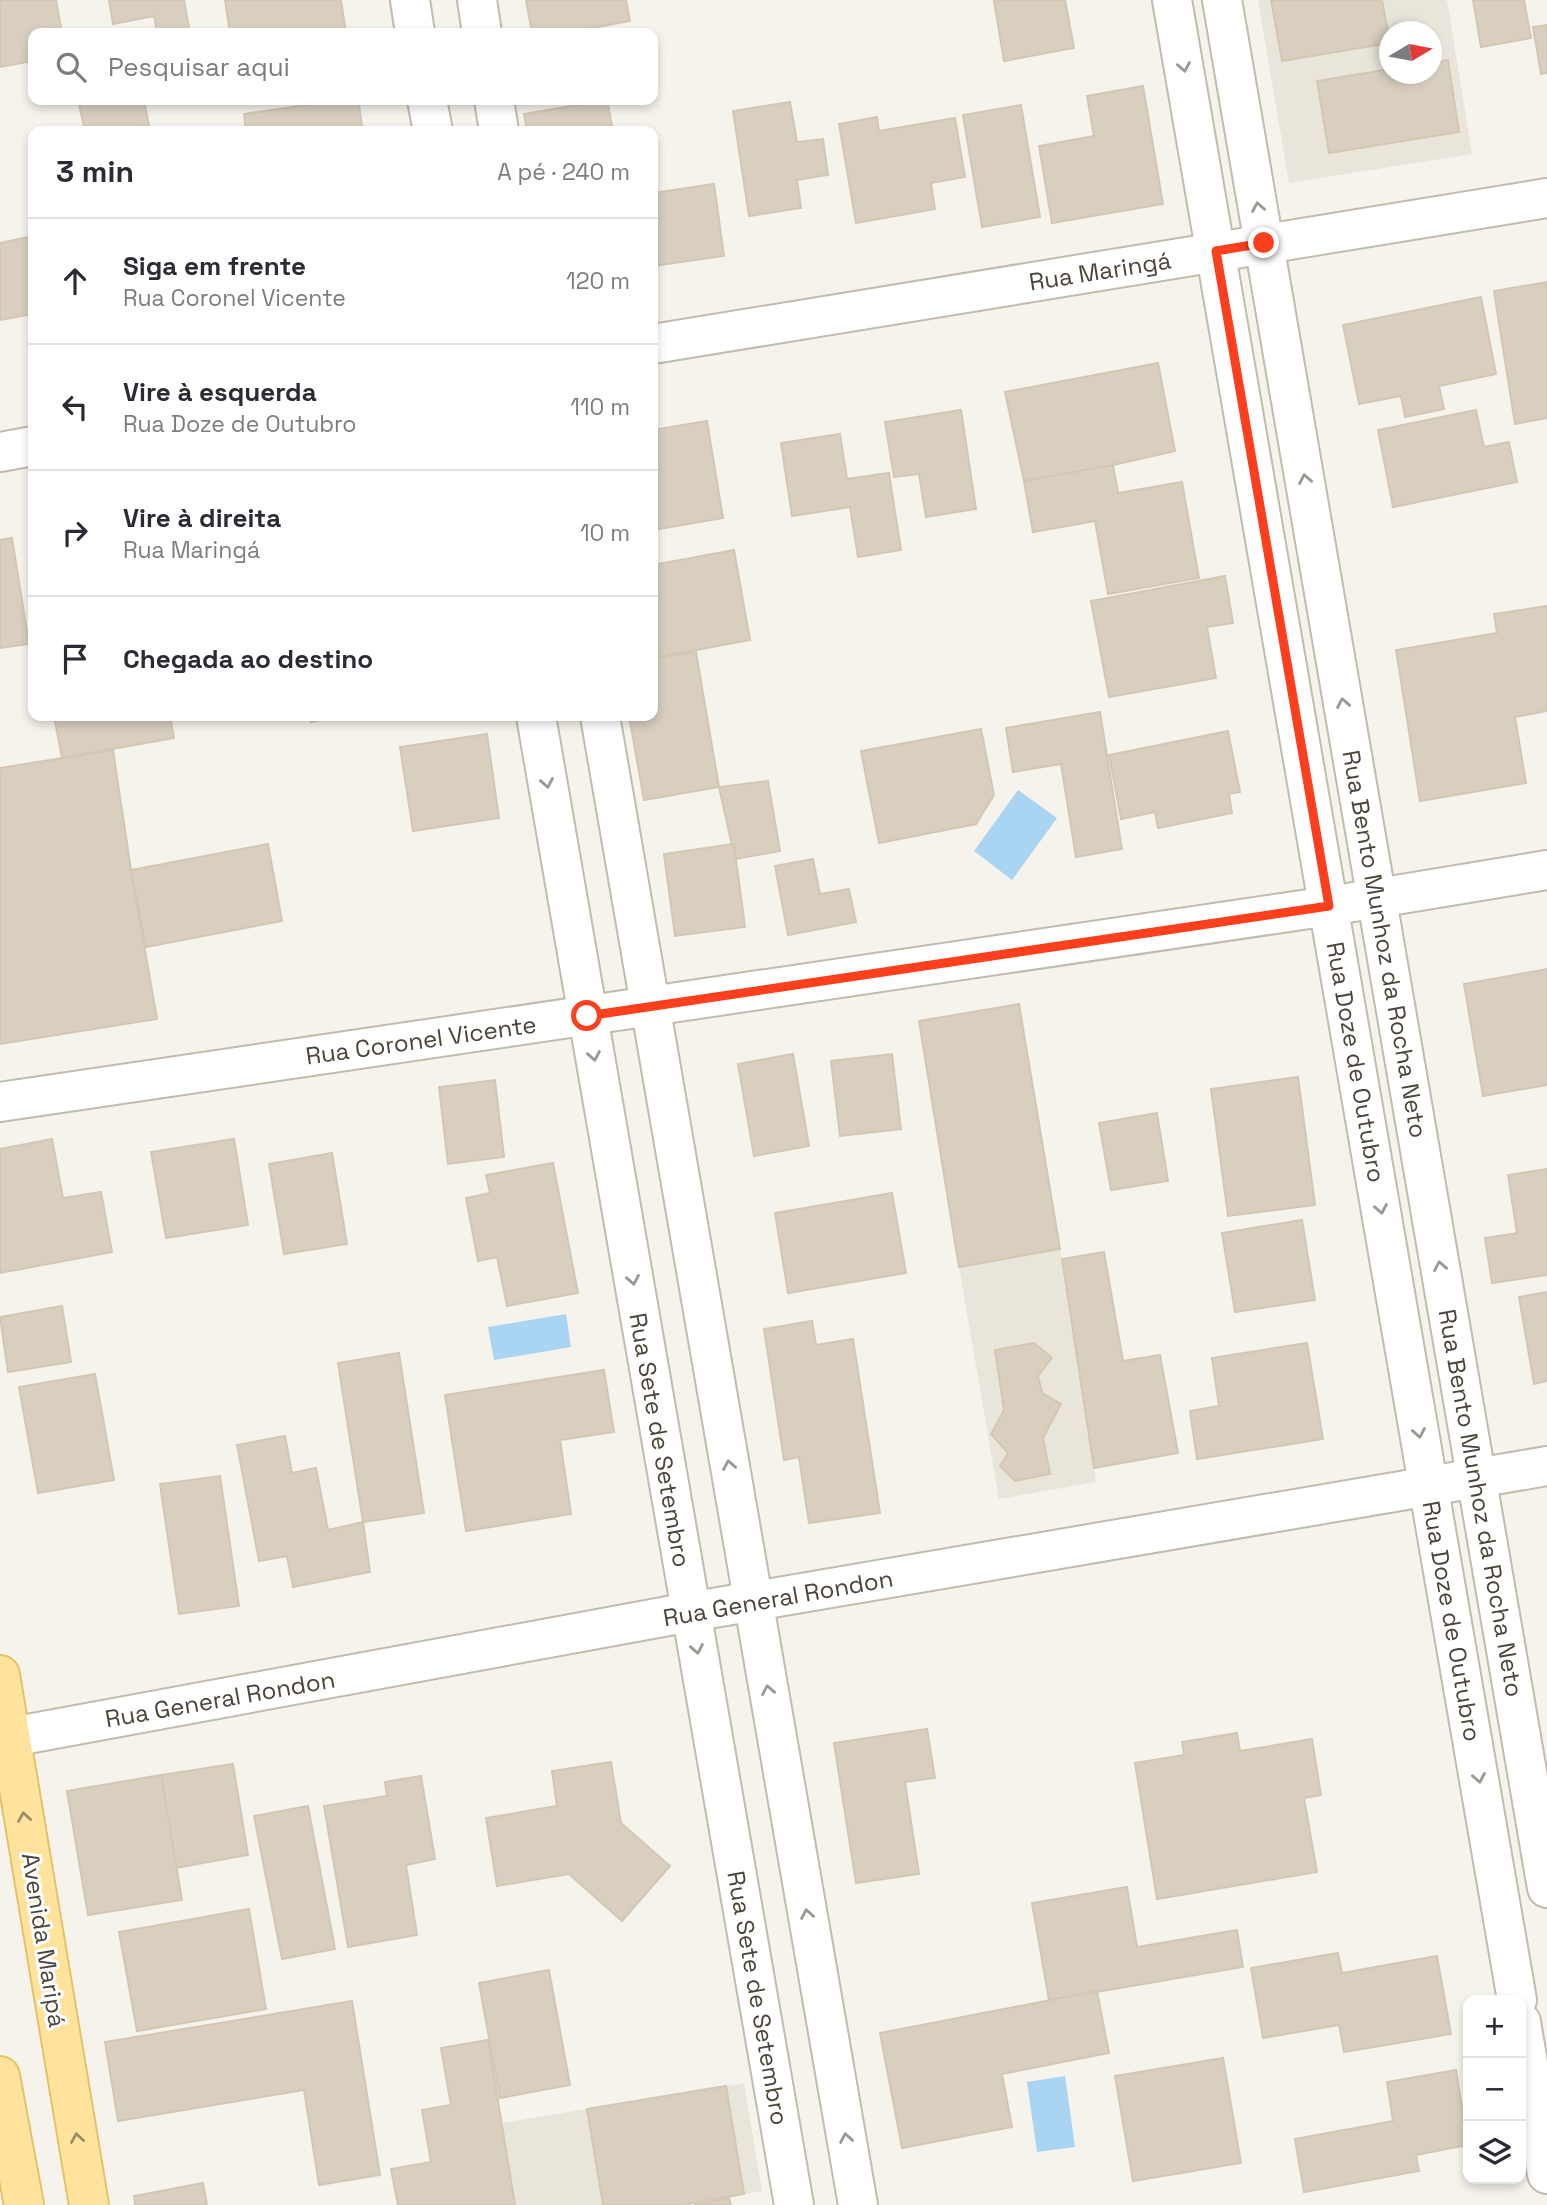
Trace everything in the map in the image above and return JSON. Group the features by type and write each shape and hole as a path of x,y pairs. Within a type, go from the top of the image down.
{"main road":[{"name":"Avenida Maripá","path":"0,1675 5,1738 89,2205"},
{"path":"0,2076 24,2205"}],"street":[{"path":"410,0 414,28"},
{"path":"477,0 481,28"},
{"name":"Rua Doze de Outubro","path":"1172,0 1516,1995"},
{"name":"Rua Bento Munhoz da Rocha Neto","path":"1222,0 1547,1888"},
{"path":"428,105 432,126"},
{"path":"495,105 498,126"},
{"name":"Rua Maringá","path":"658,343 1547,198"},
{"path":"0,452 28,447"},
{"name":"Rua Sete de Setembro","path":"537,721 794,2205"},
{"path":"601,721 858,2205"},
{"name":"Rua Coronel Vicente","path":"0,1102 1329,906 1547,870"},
{"name":"Rua General Rondon","path":"5,1738 752,1601 1547,1466"},
{"path":"1526,2051 1547,2174"}],"shaded area":[{"path":"1258,0 1447,0 1472,154 1289,183"},
{"path":"1060,1249 1096,1482 999,1499 959,1267"},
{"path":"744,2083 762,2191 681,2205 515,2205 502,2123"}],"water":[{"path":"1018,790 1057,818 1012,880 974,851"},
{"path":"566,1314 571,1347 494,1360 488,1327"},
{"path":"1065,2076 1075,2147 1037,2152 1027,2082"}],"building":[{"path":"0,0 56,0 61,28 28,28 28,62 0,67"},
{"path":"109,0 184,0 189,28 156,28 154,16 113,24"},
{"path":"225,0 341,0 345,28 229,28"},
{"path":"526,0 626,0 630,21 592,28 531,28"},
{"path":"1065,0 1074,48 1004,61 994,1"},
{"path":"1271,0 1382,0 1386,21 1379,21 1379,45 1282,61"},
{"path":"1473,0 1524,0 1531,38 1481,47"},
{"path":"1547,25 1547,73 1541,74 1533,27"},
{"path":"1448,60 1459,132 1329,153 1317,81 1379,71 1379,84 1442,84 1442,61"},
{"path":"1143,86 1163,204 1052,223 1039,146 1094,136 1087,96"},
{"path":"790,102 797,142 823,139 828,175 797,180 801,208 749,216 733,111"},
{"path":"79,105 145,105 149,125 144,126 84,126"},
{"path":"306,105 359,105 362,126 245,126 244,114"},
{"path":"577,105 608,105 612,126 526,126 524,114"},
{"path":"1021,105 1040,217 982,227 963,115"},
{"path":"877,117 879,131 955,118 965,177 931,183 935,209 856,223 839,124"},
{"path":"714,184 724,256 658,265 658,192"},
{"path":"28,237 28,315 0,320 0,243"},
{"path":"1547,282 1547,418 1515,424 1494,291"},
{"path":"1481,297 1496,374 1439,386 1444,409 1405,417 1401,396 1359,404 1343,325"},
{"path":"1158,363 1175,451 1024,481 1005,392"},
{"path":"961,410 976,509 926,517 919,474 894,477 885,422"},
{"path":"1476,410 1484,447 1509,442 1517,482 1393,507 1378,430"},
{"path":"707,421 723,518 658,529 658,429"},
{"path":"840,434 847,479 889,473 901,550 858,557 850,507 792,516 781,443"},
{"path":"1113,465 1118,493 1182,482 1199,578 1108,594 1095,521 1033,532 1024,481"},
{"path":"12,538 28,644 0,648 0,540"},
{"path":"734,550 750,640 658,657 658,564"},
{"path":"1225,576 1233,623 1207,627 1216,678 1109,697 1091,601"},
{"path":"1547,606 1547,711 1515,717 1526,783 1420,801 1396,650 1497,633 1494,614"},
{"path":"696,652 719,787 644,800 630,721 658,721 658,657"},
{"path":"1100,712 1122,849 1076,857 1061,764 1013,772 1006,728"},
{"path":"55,721 171,721 174,738 62,758"},
{"path":"981,729 994,795 976,824 879,843 861,751"},
{"path":"1228,731 1240,792 1229,794 1232,813 1158,828 1155,812 1121,819 1109,755"},
{"path":"487,734 499,818 413,831 400,747"},
{"path":"113,750 157,1019 0,1044 0,768"},
{"path":"768,781 780,851 735,859 719,787"},
{"path":"268,844 282,921 146,947 131,870"},
{"path":"734,844 745,927 675,936 664,854"},
{"path":"813,859 820,894 849,889 856,922 788,935 775,866"},
{"path":"1547,969 1547,1085 1483,1096 1464,984"},
{"path":"1019,1004 1060,1249 959,1267 919,1021"},
{"path":"793,1054 809,1146 754,1156 738,1064"},
{"path":"892,1054 901,1129 840,1136 831,1061"},
{"path":"1298,1077 1315,1205 1228,1216 1211,1089"},
{"path":"495,1080 504,1157 448,1164 439,1087"},
{"path":"1157,1113 1168,1181 1111,1190 1099,1123"},
{"path":"52,1139 63,1198 101,1192 112,1252 0,1273 0,1149"},
{"path":"234,1139 248,1225 166,1238 151,1152"},
{"path":"332,1153 347,1244 284,1254 269,1164"},
{"path":"553,1163 578,1293 507,1306 497,1257 478,1261 466,1198 490,1193 486,1175"},
{"path":"1547,1169 1547,1275 1492,1283 1485,1238 1517,1233 1508,1175"},
{"path":"892,1193 906,1273 788,1293 775,1213"},
{"path":"1302,1220 1315,1300 1235,1312 1222,1233"},
{"path":"1104,1252 1123,1361 1160,1355 1178,1453 1094,1468 1062,1259"},
{"path":"1547,1292 1547,1381 1534,1384 1519,1297"},
{"path":"62,1306 71,1362 8,1372 0,1317"},
{"path":"812,1321 816,1345 853,1339 880,1513 809,1523 799,1457 784,1460 764,1329"},
{"path":"1034,1343 1052,1358 1038,1376 1042,1393 1061,1404 1043,1438 1050,1474 1015,1481 1000,1466 1008,1453 991,1434 1004,1410 995,1350"},
{"path":"1307,1343 1323,1439 1197,1459 1190,1411 1219,1406 1212,1358"},
{"path":"399,1353 424,1513 363,1522 338,1363"},
{"path":"604,1370 614,1432 560,1440 571,1514 466,1531 445,1395"},
{"path":"95,1374 114,1480 38,1493 19,1387"},
{"path":"285,1436 292,1473 316,1468 328,1530 363,1522 370,1572 293,1587 287,1556 259,1561 237,1445"},
{"path":"220,1476 239,1606 179,1614 160,1484"},
{"path":"927,1729 935,1778 905,1782 919,1874 856,1883 834,1743"},
{"path":"1237,1733 1240,1751 1312,1739 1321,1795 1304,1798 1317,1872 1157,1899 1135,1763 1184,1755 1182,1742"},
{"path":"611,1762 621,1823 670,1866 622,1921 569,1874 497,1886 486,1818 557,1806 552,1771"},
{"path":"233,1764 248,1855 175,1868 161,1775"},
{"path":"161,1775 182,1900 88,1915 67,1791"},
{"path":"421,1776 435,1859 406,1865 417,1935 348,1947 324,1806 387,1796 385,1782"},
{"path":"308,1806 335,1949 282,1959 254,1816"},
{"path":"1127,1887 1137,1947 1237,1930 1243,1967 1049,2000 1032,1903"},
{"path":"249,1909 266,2009 137,2031 119,1932"},
{"path":"1338,1953 1342,1973 1437,1956 1451,2034 1344,2052 1339,2025 1263,2038 1251,1968"},
{"path":"549,1970 570,2085 500,2098 479,1983"},
{"path":"1097,1991 1109,2053 1002,2074 1012,2127 902,2148 880,2033"},
{"path":"352,2001 380,2175 319,2185 304,2090 118,2121 105,2042"},
{"path":"488,2040 515,2205 398,2205 391,2169 431,2162 422,2110 451,2105 441,2048"},
{"path":"1223,2058 1241,2163 1133,2181 1115,2076"},
{"path":"1456,2070 1463,2114 1463,2146 1416,2155 1419,2171 1304,2192 1295,2139 1393,2121 1387,2082"},
{"path":"726,2086 744,2194 681,2205 603,2205 587,2109"},
{"path":"203,2183 207,2205 135,2205 134,2196"},
{"path":"729,2198 731,2205 694,2205"}],"route":[{"path":"587,1016 1329,906 1216,251 1264,243"}]}
